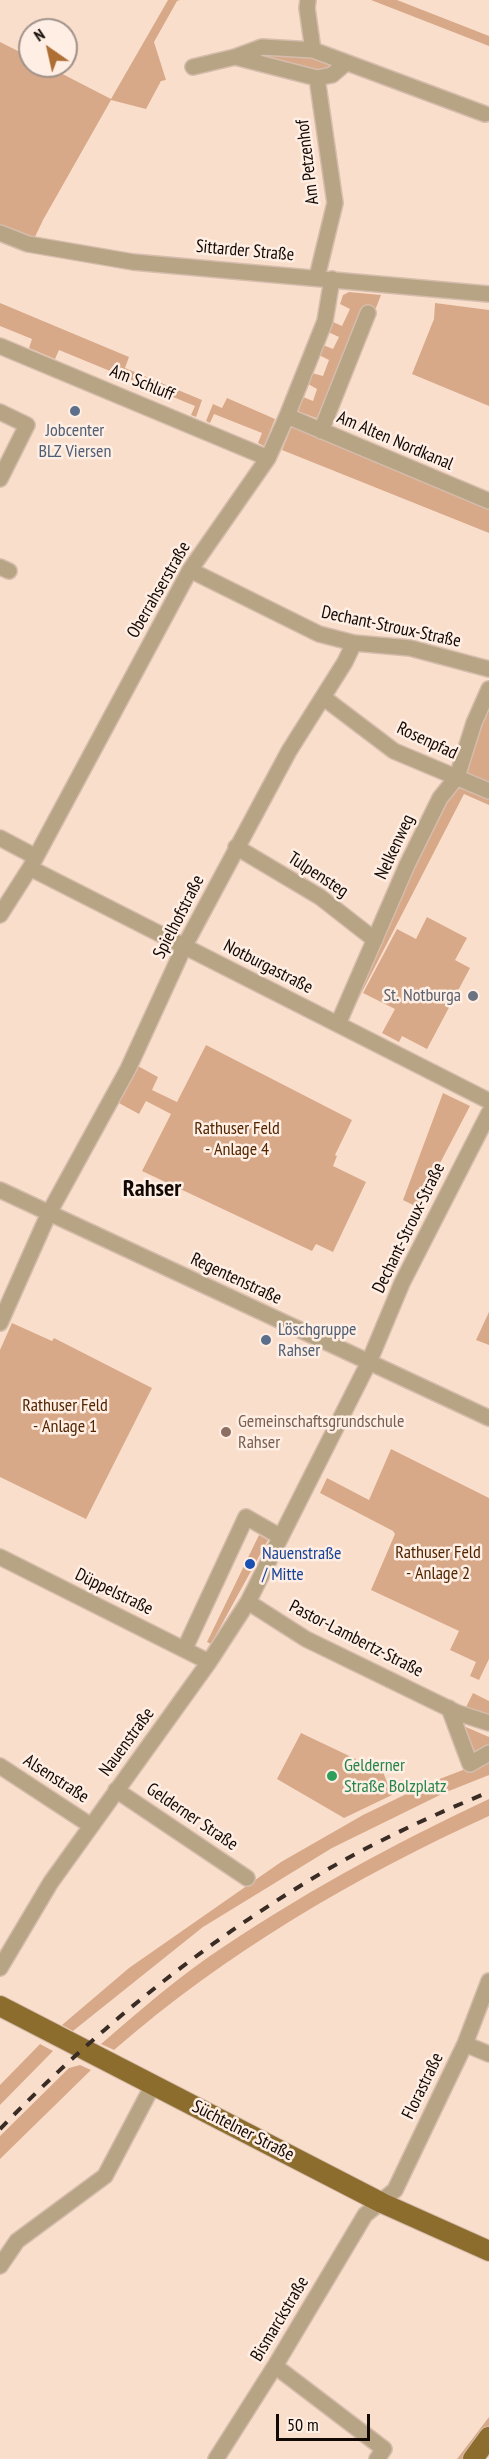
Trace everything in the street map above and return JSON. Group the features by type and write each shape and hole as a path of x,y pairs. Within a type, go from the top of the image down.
{"main road":[{"name":"Süchtelner Straße","path":"0,2006 382,2203 489,2251"},
{"path":"472,2459 489,2437"}],"street":[{"path":"308,0 313,50"},
{"path":"193,67 235,57 262,47 313,50 485,114"},
{"path":"235,57 317,78 332,75 346,63"},
{"name":"Am Petzenhof","path":"317,78 335,203 325,278"},
{"name":"Sittarder Straße","path":"0,233 28,244 133,262 489,294"},
{"name":"Oberrahserstraße","path":"0,915 33,863 190,570 268,458 325,321 325,278"},
{"path":"321,431 368,313"},
{"name":"Am Schluff","path":"0,346 268,458"},
{"path":"0,412 27,425 0,478"},
{"name":"Am Alten Nordkanal","path":"287,416 489,501"},
{"name":"Dechant-Stroux-Straße","path":"190,570 319,634 354,643 410,648 489,669"},
{"name":"Spielhofstraße","path":"0,1323 49,1213 128,1069 184,947 289,751 324,698 354,643"},
{"name":"Nelkenweg","path":"338,1024 407,865 440,798 458,777 474,723 489,688"},
{"name":"Rosenpfad","path":"324,698 394,751 489,791"},
{"name":"Notburgastraße","path":"0,838 33,863 184,947 489,1101"},
{"name":"Tulpensteg","path":"236,848 320,897 375,940"},
{"name":"Dechant-Stroux-Straße","path":"369,1362 402,1283 489,1113"},
{"name":"Regentenstraße","path":"0,1190 489,1418"},
{"name":"Nauenstraße","path":"0,1968 51,1882 209,1662 248,1602 369,1362"},
{"path":"185,1648 246,1518 281,1537"},
{"name":"Düppelstraße","path":"0,1557 209,1662"},
{"name":"Pastor-Lambertz-Straße","path":"248,1602 306,1639 449,1708 489,1723"},
{"path":"449,1708 470,1764 489,1754"},
{"name":"Alsenstraße","path":"0,1766 90,1825"},
{"name":"Gelderner Straße","path":"116,1790 247,1878"},
{"name":"Florastraße","path":"382,2203 395,2190 465,2044 489,1981"},
{"path":"465,2044 489,2054"},
{"path":"0,2266 17,2241 105,2176 153,2085"},
{"name":"Bismarckstraße","path":"216,2459 365,2216 382,2203"},
{"path":"275,2366 384,2449 377,2459"}],"green space":[{"path":"168,0 180,0 177,1 154,42 166,80 161,81 146,109 111,100 33,241 0,227 0,42 18,51 18,78 70,78 111,99"},
{"path":"371,0 397,0 489,36 489,46"},
{"path":"263,51 309,54 329,61 332,66 325,75 262,58"},
{"path":"349,292 381,295 319,419 297,411 303,397 313,401 317,389 308,384 312,373 323,376 329,360 319,355 323,345 333,349 339,337 328,332 333,322 342,326 350,309 340,304 343,295"},
{"path":"0,303 129,357 125,368 202,400 196,417 191,415 195,406 59,350 55,359 29,348 32,339 0,326"},
{"path":"435,303 489,310 489,406 412,374 434,319"},
{"path":"227,398 275,419 264,446 258,443 262,433 214,414 210,423 206,421 213,404 222,408"},
{"path":"292,426 489,508 489,533 282,450"},
{"path":"489,698 489,786 475,781 468,774 467,760"},
{"path":"469,787 489,794 489,805 464,794 348,1019 346,1018 444,800 454,789"},
{"path":"427,917 467,938 455,960 470,968 427,1049 402,1036 399,1042 382,1033 395,1009 363,993 397,929 416,939"},
{"name":"Rathuser Feld - Anlage 4","path":"206,1045 352,1120 335,1155 337,1156 333,1166 366,1182 333,1252 316,1244 312,1251 142,1171 171,1114 146,1101 139,1114 117,1102 136,1065 158,1077 152,1090 177,1102"},
{"path":"443,1093 470,1106 417,1207 403,1200"},
{"path":"489,1312 489,1345 476,1340"},
{"name":"Rathuser Feld - Anlage 1","path":"12,1323 52,1341 54,1338 152,1388 86,1519 0,1477 0,1350"},
{"name":"Rathuser Feld - Anlage 2","path":"391,1449 489,1498 489,1659 479,1680 470,1676 476,1662 450,1650 459,1631 371,1590 395,1534 393,1531 320,1493 327,1478 369,1500"},
{"path":"259,1535 268,1540 211,1644 207,1642"},
{"path":"473,1693 489,1701 489,1717 466,1707"},
{"path":"459,1724 489,1737 489,1749 472,1756"},
{"name":"Gelderner Straße Bolzplatz","path":"301,1733 383,1772 392,1795 344,1818 277,1779"},
{"path":"489,1760 489,1775 444,1793 332,1848 203,1927 73,2031 62,2025 129,1968 281,1862 363,1815 429,1783"},
{"path":"489,1799 489,1816 340,1891 246,1949 157,2014 114,2050 101,2044 193,1968 275,1913 380,1853"},
{"path":"40,2044 53,2051 0,2105 0,2085"},
{"path":"80,2065 91,2070 0,2159 0,2136 69,2068"},
{"path":"489,2417 489,2428 465,2459 457,2459"}],"railway":[{"path":"0,2129 70,2060 145,1996 263,1909 372,1845 489,1792"}],"place":[{"name":"Jobcenter BLZ Viersen","path":"75,411"},
{"name":"St. Notburga","path":"473,996"},
{"name":"Löschgruppe Rahser","path":"266,1340"},
{"name":"Gemeinschaftsgrundschule Rahser","path":"226,1432"},
{"name":"Nauenstraße / Mitte","path":"250,1564"},
{"name":"Gelderner Straße Bolzplatz","path":"332,1776"}],"district":[{"name":"Rahser","path":"152,1189"}]}
